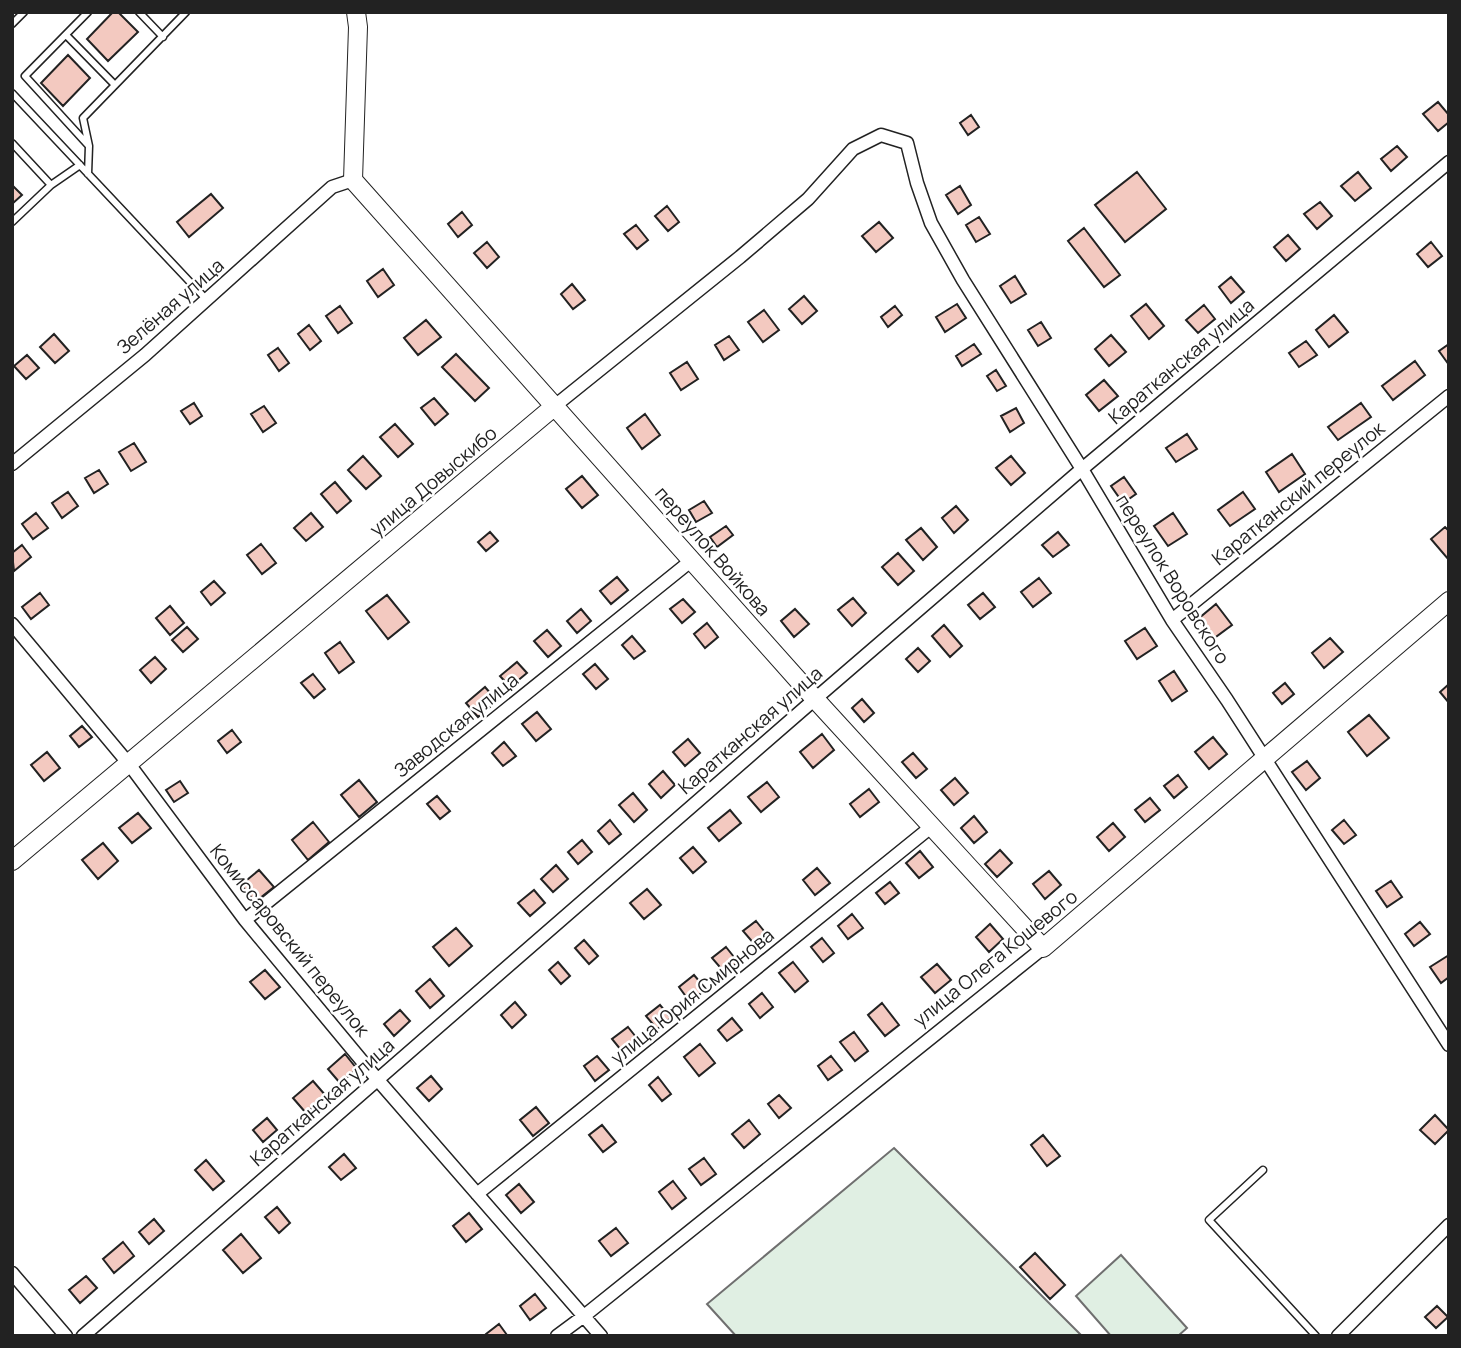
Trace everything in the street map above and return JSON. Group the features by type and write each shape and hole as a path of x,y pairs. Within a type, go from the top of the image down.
{"street":[{"path":"353,180 358,40 356,12"},
{"name":"улица Довыскибо","path":"12,861 556,405 740,257 808,199 853,149 881,135"},
{"name":"переулок Воровского","path":"881,135 907,144 931,223 963,280 1082,469 1172,620 1449,1045"},
{"name":"Каратканская улица","path":"83,1336 1082,469 1449,162"},
{"name":"Зелёная улица","path":"12,464 145,355 332,187 353,180"},
{"name":"переулок Войкова","path":"353,180 815,699 1043,948"},
{"name":"Каратканский переулок","path":"1172,620 1449,396"},
{"name":"Заводская улица","path":"245,920 692,560"},
{"name":"улица Олега Кошевого","path":"557,1336 1043,948 1449,601"},
{"name":"Комиссаровский переулок","path":"12,624 129,764 245,920 377,1079 601,1336"},
{"name":"улица Юрия Смирнова","path":"477,1194 931,827"},
{"path":"1338,1336 1449,1225"},
{"path":"12,1273 65,1336"}],"lane":[{"path":"12,24 24,12"},
{"path":"88,12 25,75 89,146"},
{"path":"139,12 163,37"},
{"path":"88,174 89,146 83,118 186,12"},
{"path":"66,35 116,85"},
{"path":"12,93 206,299"},
{"path":"12,143 51,185"},
{"path":"12,222 51,185 79,165"},
{"path":"1263,1170 1209,1220 1316,1336"}],"green space":[{"path":"894,1148 1082,1336 736,1336 707,1304"},
{"path":"1121,1255 1187,1328 1178,1336 1111,1336 1076,1296"}],"building":[{"path":"113,12 118,12 138,32 108,61 87,39"},
{"path":"68,55 90,78 63,106 41,83"},
{"path":"1438,102 1449,115 1449,122 1438,131 1423,114"},
{"path":"971,115 979,127 968,135 960,123"},
{"path":"1397,146 1407,157 1391,171 1381,159"},
{"path":"1137,172 1166,209 1125,242 1095,205"},
{"path":"1358,172 1371,188 1355,201 1341,186"},
{"path":"12,185 22,195 12,204"},
{"path":"960,186 971,205 958,214 946,195"},
{"path":"211,194 223,208 189,237 177,222"},
{"path":"1320,202 1332,216 1317,229 1304,214"},
{"path":"667,206 679,222 668,231 655,216"},
{"path":"462,212 472,225 458,237 448,224"},
{"path":"979,217 990,234 976,242 966,225"},
{"path":"879,222 893,238 876,252 862,236"},
{"path":"636,225 648,240 637,249 624,234"},
{"path":"1084,228 1120,275 1104,287 1068,241"},
{"path":"1288,235 1300,249 1286,261 1274,247"},
{"path":"487,242 499,257 487,268 474,253"},
{"path":"1431,242 1442,256 1428,267 1417,254"},
{"path":"383,269 394,285 378,297 367,281"},
{"path":"1015,276 1026,294 1011,303 1000,286"},
{"path":"1231,277 1244,292 1231,303 1219,287"},
{"path":"572,284 585,300 573,309 561,294"},
{"path":"804,296 817,311 802,324 789,309"},
{"path":"957,304 966,318 945,332 936,317"},
{"path":"1146,304 1164,326 1149,339 1131,316"},
{"path":"1204,305 1215,319 1198,333 1186,320"},
{"path":"340,306 352,323 338,333 326,316"},
{"path":"895,306 902,315 888,327 881,317"},
{"path":"764,310 779,330 763,342 748,322"},
{"path":"1334,315 1348,332 1329,347 1316,330"},
{"path":"426,320 441,337 418,355 404,338"},
{"path":"1041,322 1051,338 1038,346 1028,330"},
{"path":"309,325 321,341 310,350 298,334"},
{"path":"54,334 69,351 55,363 40,347"},
{"path":"1111,335 1126,352 1109,366 1095,349"},
{"path":"729,336 739,350 724,360 715,345"},
{"path":"1306,341 1317,355 1299,367 1289,353"},
{"path":"974,344 981,354 962,366 956,356"},
{"path":"1449,344 1449,365 1439,351"},
{"path":"278,348 289,363 279,371 268,355"},
{"path":"456,354 489,388 475,401 442,367"},
{"path":"27,355 39,368 26,379 14,366"},
{"path":"1415,361 1425,375 1393,400 1382,386"},
{"path":"687,362 698,379 681,390 670,373"},
{"path":"996,370 1006,386 997,391 987,376"},
{"path":"1104,380 1118,396 1099,411 1086,395"},
{"path":"434,398 448,414 435,425 421,408"},
{"path":"194,403 202,416 190,424 181,411"},
{"path":"1361,403 1371,417 1338,440 1328,427"},
{"path":"264,406 276,423 263,432 251,414"},
{"path":"1016,408 1024,423 1010,432 1001,416"},
{"path":"645,414 660,435 642,449 627,428"},
{"path":"395,424 413,444 398,457 380,437"},
{"path":"1187,434 1197,449 1176,462 1166,448"},
{"path":"134,443 146,462 131,471 119,452"},
{"path":"1292,454 1305,474 1279,492 1266,472"},
{"path":"363,456 381,476 366,489 348,470"},
{"path":"1011,456 1025,473 1011,485 996,468"},
{"path":"99,470 108,484 94,493 85,478"},
{"path":"582,476 598,495 582,508 566,489"},
{"path":"1124,477 1136,494 1123,503 1111,486"},
{"path":"335,482 351,501 337,513 321,494"},
{"path":"68,492 78,506 62,518 52,503"},
{"path":"1243,492 1255,509 1230,526 1218,510"},
{"path":"704,501 712,513 696,522 689,510"},
{"path":"956,506 968,520 954,533 942,518"},
{"path":"36,513 48,528 33,539 22,524"},
{"path":"311,513 323,527 306,541 294,528"},
{"path":"1173,513 1187,534 1168,546 1154,526"},
{"path":"726,526 733,535 717,547 710,537"},
{"path":"1445,527 1449,531 1448,559 1431,539"},
{"path":"921,528 937,547 923,560 906,540"},
{"path":"490,532 498,541 486,551 478,542"},
{"path":"1058,532 1069,545 1053,557 1042,545"},
{"path":"261,544 276,563 262,574 247,555"},
{"path":"22,545 31,557 14,571 12,553"},
{"path":"898,553 914,571 898,585 882,567"},
{"path":"617,577 628,590 611,604 600,591"},
{"path":"1039,578 1051,593 1033,607 1021,592"},
{"path":"214,581 225,593 211,605 201,592"},
{"path":"40,593 49,605 31,619 22,607"},
{"path":"983,593 995,607 980,619 968,605"},
{"path":"387,595 409,622 388,639 366,611"},
{"path":"853,598 866,613 852,626 838,610"},
{"path":"683,599 695,612 682,623 670,609"},
{"path":"1216,604 1232,625 1213,639 1198,619"},
{"path":"170,606 184,623 170,635 156,618"},
{"path":"581,609 591,621 577,633 567,621"},
{"path":"795,609 809,624 794,637 781,621"},
{"path":"707,623 718,637 705,648 694,634"},
{"path":"944,625 962,646 950,657 932,636"},
{"path":"187,627 198,639 183,652 172,640"},
{"path":"1145,628 1157,646 1137,659 1125,641"},
{"path":"547,630 561,646 548,657 534,641"},
{"path":"632,636 645,651 634,659 622,645"},
{"path":"1330,638 1343,652 1324,668 1312,653"},
{"path":"340,642 354,662 339,673 325,653"},
{"path":"918,648 930,661 918,672 906,659"},
{"path":"155,657 166,669 151,683 140,670"},
{"path":"517,662 527,673 510,687 500,676"},
{"path":"595,664 608,679 596,689 583,674"},
{"path":"1174,671 1187,691 1172,701 1159,681"},
{"path":"313,674 325,689 314,698 301,683"},
{"path":"1285,683 1294,694 1282,704 1273,693"},
{"path":"1449,684 1449,703 1440,692"},
{"path":"485,687 497,701 478,717 466,703"},
{"path":"862,699 874,713 864,722 852,708"},
{"path":"537,712 551,729 536,741 522,724"},
{"path":"1369,715 1389,738 1367,756 1348,732"},
{"path":"82,726 92,737 79,747 70,736"},
{"path":"232,730 241,742 227,753 218,741"},
{"path":"822,734 834,750 813,768 800,752"},
{"path":"1213,737 1227,754 1209,769 1195,752"},
{"path":"688,739 700,753 685,766 673,752"},
{"path":"504,742 516,756 503,766 492,753"},
{"path":"47,752 60,768 44,781 31,765"},
{"path":"913,753 927,769 916,778 902,762"},
{"path":"1307,761 1320,778 1306,790 1292,772"},
{"path":"663,771 675,785 661,798 649,784"},
{"path":"1178,775 1187,787 1174,798 1164,786"},
{"path":"955,778 968,793 954,805 941,790"},
{"path":"359,780 377,802 359,817 341,795"},
{"path":"180,781 188,793 174,802 166,790"},
{"path":"767,782 779,797 761,812 748,797"},
{"path":"869,789 879,802 860,817 850,804"},
{"path":"633,793 647,810 634,822 619,805"},
{"path":"437,796 450,811 440,819 427,804"},
{"path":"1150,798 1160,810 1145,822 1135,810"},
{"path":"730,810 741,823 719,841 708,828"},
{"path":"138,813 151,828 132,843 119,828"},
{"path":"974,816 987,832 974,843 961,828"},
{"path":"610,820 621,834 609,844 598,831"},
{"path":"1344,820 1356,835 1344,844 1332,830"},
{"path":"313,822 329,842 308,860 292,840"},
{"path":"1113,823 1125,837 1109,851 1097,837"},
{"path":"582,840 592,852 578,864 568,852"},
{"path":"103,843 118,861 98,879 82,860"},
{"path":"693,847 706,862 693,873 680,858"},
{"path":"1000,850 1012,863 997,877 985,864"},
{"path":"920,851 933,867 919,878 906,863"},
{"path":"556,865 568,879 553,892 541,879"},
{"path":"817,868 830,883 815,895 803,880"},
{"path":"259,870 274,887 255,902 241,885"},
{"path":"1049,871 1061,885 1045,899 1033,884"},
{"path":"1391,881 1402,897 1387,907 1376,891"},
{"path":"890,882 899,893 885,904 876,893"},
{"path":"647,889 661,905 644,919 630,903"},
{"path":"534,890 545,903 530,916 518,903"},
{"path":"852,914 863,928 848,939 838,926"},
{"path":"756,921 768,936 756,946 743,931"},
{"path":"1420,922 1430,934 1414,946 1405,934"},
{"path":"990,924 1003,939 989,952 976,937"},
{"path":"456,928 472,946 449,966 433,947"},
{"path":"822,938 834,953 823,962 811,947"},
{"path":"584,940 598,956 589,964 575,948"},
{"path":"726,947 738,962 725,973 712,958"},
{"path":"1449,955 1449,977 1441,983 1430,967"},
{"path":"558,962 570,976 561,984 549,970"},
{"path":"793,962 808,981 795,992 779,973"},
{"path":"937,964 951,980 935,993 921,977"},
{"path":"265,970 280,987 265,999 250,982"},
{"path":"694,975 706,989 690,1002 679,987"},
{"path":"430,979 444,996 430,1008 416,991"},
{"path":"762,993 773,1007 760,1018 749,1004"},
{"path":"515,1002 526,1015 512,1028 501,1015"},
{"path":"882,1003 899,1025 885,1036 868,1015"},
{"path":"660,1005 671,1018 657,1029 646,1016"},
{"path":"400,1010 410,1021 394,1036 384,1024"},
{"path":"732,1018 742,1030 727,1041 718,1030"},
{"path":"628,1027 640,1042 625,1055 612,1039"},
{"path":"854,1032 868,1051 855,1061 840,1042"},
{"path":"700,1044 715,1063 699,1076 684,1057"},
{"path":"345,1054 357,1069 340,1083 328,1069"},
{"path":"597,1056 609,1070 595,1081 584,1066"},
{"path":"831,1056 842,1070 828,1080 818,1066"},
{"path":"431,1076 442,1089 429,1101 417,1088"},
{"path":"658,1077 671,1094 662,1101 649,1085"},
{"path":"313,1081 326,1096 306,1113 293,1098"},
{"path":"779,1095 791,1108 779,1118 768,1104"},
{"path":"536,1107 549,1123 533,1136 520,1120"},
{"path":"1435,1115 1449,1130 1435,1144 1420,1130"},
{"path":"267,1118 277,1130 263,1142 253,1130"},
{"path":"749,1120 760,1134 744,1148 732,1134"},
{"path":"602,1125 616,1142 603,1152 589,1135"},
{"path":"1043,1135 1060,1156 1047,1166 1031,1145"},
{"path":"344,1154 356,1168 341,1180 329,1167"},
{"path":"704,1158 716,1174 701,1185 689,1169"},
{"path":"206,1160 224,1181 213,1190 195,1170"},
{"path":"673,1181 686,1198 672,1209 659,1192"},
{"path":"519,1184 534,1202 521,1213 506,1195"},
{"path":"277,1207 290,1223 279,1233 265,1217"},
{"path":"469,1213 482,1229 466,1242 453,1226"},
{"path":"154,1219 164,1231 149,1244 139,1232"},
{"path":"616,1228 628,1243 611,1256 599,1241"},
{"path":"241,1234 261,1258 243,1273 223,1250"},
{"path":"123,1242 134,1256 114,1273 103,1259"},
{"path":"1035,1253 1065,1285 1050,1299 1020,1267"},
{"path":"86,1276 97,1288 80,1303 69,1290"},
{"path":"535,1294 546,1308 530,1320 520,1306"},
{"path":"1437,1306 1448,1317 1436,1328 1425,1317"},
{"path":"499,1324 507,1335 487,1336 486,1334"}]}
